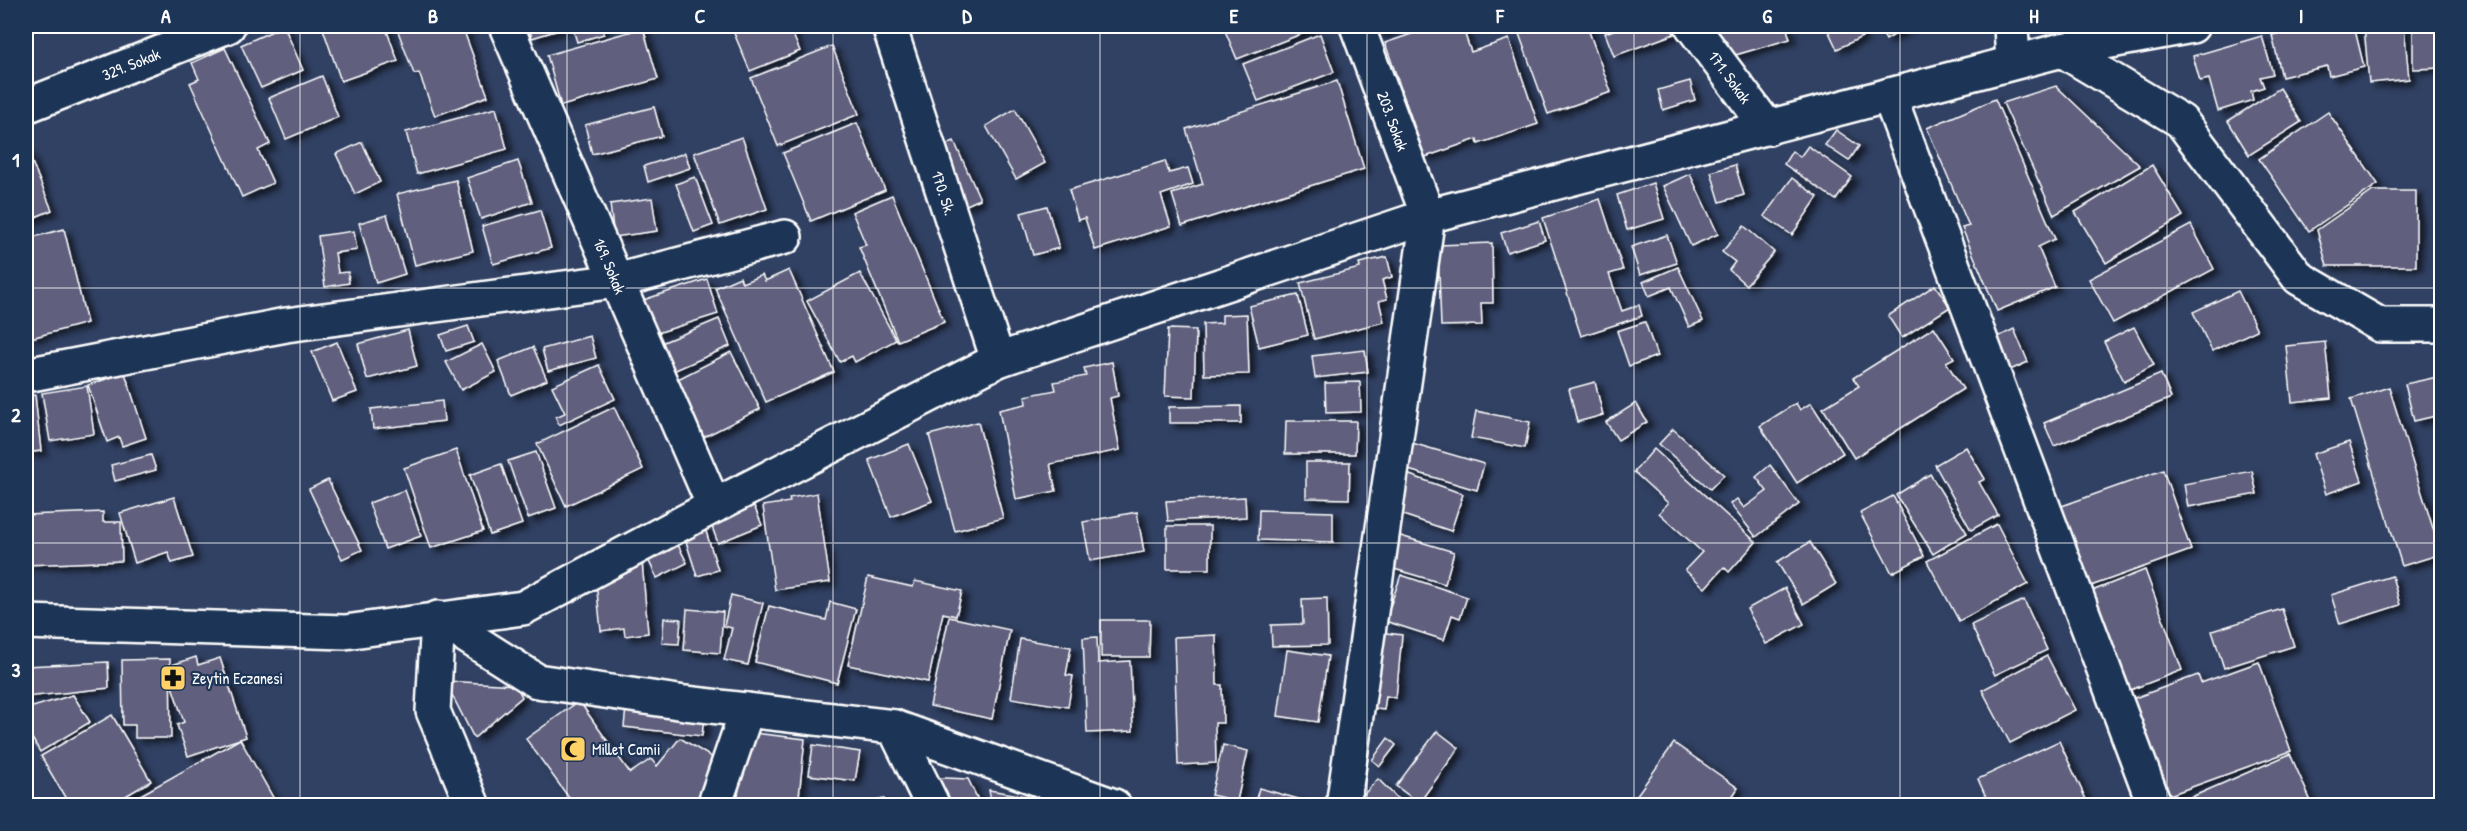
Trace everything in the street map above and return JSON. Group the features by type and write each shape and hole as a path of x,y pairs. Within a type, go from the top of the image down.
{"street":[{"name":"329. Sokak","path":"30,104 228,26"},
{"name":"169. Sokak","path":"506,26 714,506"},
{"name":"170. Sk.","path":"889,26 998,360"},
{"name":"203. Sokak","path":"1357,26 1428,216"},
{"name":"171. Sokak","path":"1692,26 1768,129"},
{"path":"2011,26 2013,62"},
{"path":"26,622 345,632 523,608 714,506 998,360 1428,216 1768,129 2013,62 2062,50 2192,26"},
{"path":"2062,50 2181,121 2299,278 2380,325 2442,325"},
{"path":"1889,95 2155,806"},
{"path":"1343,806 1428,216"},
{"path":"26,375 286,325 616,281 785,237"},
{"path":"438,618 537,681 747,710 894,727 1114,806"},
{"path":"438,618 434,711 473,806"},
{"path":"714,806 747,710"},
{"path":"894,727 933,806"}],"building":[{"path":"284,26 303,70 261,88 241,45"},
{"path":"322,26 385,26 398,61 341,81"},
{"path":"396,26 462,26 488,96 435,116 419,73 414,74"},
{"path":"529,26 572,26 532,38"},
{"path":"572,26 601,26 604,34 577,42"},
{"path":"731,26 789,26 800,51 750,71"},
{"path":"1223,26 1313,26 1314,29 1237,59"},
{"path":"1376,26 1408,26 1378,34"},
{"path":"1435,26 1462,26 1471,52 1509,39 1538,124 1478,144 1477,139 1425,157 1385,43"},
{"path":"1535,26 1587,26 1611,92 1548,114 1518,31"},
{"path":"1625,26 1671,26 1674,34 1614,56 1605,33"},
{"path":"1713,26 1786,26 1790,39 1732,56"},
{"path":"1826,26 1857,26 1862,37 1837,49"},
{"path":"1878,26 1909,26 1886,40"},
{"path":"2311,26 2354,26 2364,67 2329,76 2327,66 2282,77 2272,35"},
{"path":"2364,26 2404,26 2409,79 2369,83"},
{"path":"2413,26 2442,26 2442,68 2413,69"},
{"path":"643,28 658,79 561,106 547,55"},
{"path":"1320,34 1334,72 1258,101 1243,64"},
{"path":"2262,36 2273,74 2260,77 2264,87 2251,91 2253,100 2218,111 2209,79 2200,81 2193,56"},
{"path":"832,46 859,114 778,146 751,78"},
{"path":"225,48 270,144 258,150 273,183 242,197 190,83 199,79 192,63"},
{"path":"322,76 338,117 286,139 269,98"},
{"path":"1337,81 1364,169 1182,226 1172,194 1203,184 1186,129"},
{"path":"1690,81 1695,100 1663,110 1658,90"},
{"path":"2056,86 2140,166 2054,215 2003,103"},
{"path":"2280,88 2301,122 2249,155 2228,121"},
{"path":"1995,99 2055,239 2038,247 2055,287 1997,311 1962,228 1969,226 1927,128"},
{"path":"654,107 662,136 592,154 585,125"},
{"path":"496,108 507,149 417,174 406,132"},
{"path":"1015,109 1045,163 1016,179 986,126"},
{"path":"2328,112 2378,184 2309,231 2259,159"},
{"path":"857,123 885,190 811,221 783,153"},
{"path":"1836,130 1859,146 1849,161 1825,145"},
{"path":"742,137 767,209 720,225 694,153"},
{"path":"954,141 980,199 962,207 936,149"},
{"path":"362,142 380,182 355,194 336,154"},
{"path":"1808,146 1852,177 1836,200 1784,164 1792,151 1800,157"},
{"path":"26,148 52,210 26,221"},
{"path":"685,153 690,168 648,182 644,166"},
{"path":"518,161 532,202 481,219 467,178"},
{"path":"1165,161 1169,173 1188,168 1193,184 1161,195 1171,226 1095,250 1085,218 1078,220 1069,190"},
{"path":"1735,165 1744,195 1720,202 1711,172"},
{"path":"2152,165 2183,216 2106,263 2075,212"},
{"path":"1690,174 1718,234 1691,246 1663,186"},
{"path":"695,177 713,225 694,232 676,184"},
{"path":"1792,178 1818,197 1792,235 1764,216"},
{"path":"456,180 473,251 415,265 397,194"},
{"path":"1653,183 1664,219 1627,230 1617,195"},
{"path":"2373,191 2416,191 2416,266 2327,266 2317,230"},
{"path":"892,195 944,322 898,341 859,247 866,245 852,212"},
{"path":"652,198 657,231 614,237 610,204"},
{"path":"1600,199 1623,270 1609,274 1622,311 1639,305 1642,316 1581,336 1543,218"},
{"path":"1047,206 1059,248 1033,255 1021,213"},
{"path":"540,210 551,248 493,264 482,226"},
{"path":"387,215 405,274 376,283 359,223"},
{"path":"1539,221 1545,240 1507,252 1501,233"},
{"path":"2191,225 2214,269 2113,323 2089,279"},
{"path":"1744,226 1774,252 1746,285 1729,270 1735,262 1722,252"},
{"path":"64,229 87,323 31,338 29,331 26,332 26,239"},
{"path":"354,231 357,250 335,253 338,273 348,272 349,283 325,287 318,236"},
{"path":"1667,235 1677,263 1640,275 1631,247"},
{"path":"1492,243 1493,303 1481,303 1482,325 1441,326 1438,245"},
{"path":"1387,257 1392,277 1382,280 1387,299 1379,301 1384,322 1314,339 1300,283 1360,268 1359,263"},
{"path":"1678,267 1703,321 1689,327 1671,287 1649,296 1643,282"},
{"path":"789,270 834,372 766,402 715,288 740,277 742,283 762,275 765,281"},
{"path":"860,273 896,340 855,362 852,356 840,362 807,301"},
{"path":"707,279 718,314 654,334 643,300"},
{"path":"1935,285 1950,307 1902,338 1888,316"},
{"path":"2238,291 2257,330 2212,351 2193,312"},
{"path":"1298,295 1308,335 1259,347 1249,306"},
{"path":"1247,314 1249,374 1204,375 1203,324 1222,323 1222,315"},
{"path":"719,319 730,346 671,372 659,344"},
{"path":"1645,322 1657,356 1629,366 1617,331"},
{"path":"468,326 474,342 446,351 440,335"},
{"path":"1934,327 1954,358 1946,362 1963,389 1854,458 1823,408 1859,386 1853,378"},
{"path":"2134,327 2154,365 2124,381 2104,342"},
{"path":"1168,329 1196,330 1194,397 1165,396"},
{"path":"2014,329 2028,362 2010,370 1996,338"},
{"path":"408,330 417,366 367,379 358,344"},
{"path":"590,336 596,358 548,371 542,349"},
{"path":"337,342 357,392 332,401 312,352"},
{"path":"2325,342 2331,398 2292,402 2286,346"},
{"path":"482,344 496,372 461,390 446,362"},
{"path":"533,347 547,380 511,395 498,361"},
{"path":"1365,350 1368,372 1315,378 1312,356"},
{"path":"731,352 760,409 700,439 672,382"},
{"path":"1112,362 1118,396 1110,398 1120,450 1050,464 1056,491 1016,499 999,410 1026,404 1025,396 1056,390 1054,382 1086,376 1084,368"},
{"path":"599,365 615,399 559,425 556,417 565,413 552,386"},
{"path":"125,373 146,438 122,446 119,437 107,442 88,385"},
{"path":"2161,374 2171,398 2054,446 2044,423"},
{"path":"2442,376 2442,396 2436,397 2440,415 2414,421 2405,384"},
{"path":"1360,382 1361,412 1326,413 1325,383"},
{"path":"1595,382 1603,415 1577,422 1569,389"},
{"path":"87,386 94,434 50,441 42,393"},
{"path":"2389,387 2441,554 2402,566 2351,399"},
{"path":"35,395 41,451 26,453 26,396"},
{"path":"442,401 444,421 373,429 371,409"},
{"path":"1636,403 1647,422 1618,440 1606,422"},
{"path":"1796,403 1800,410 1811,403 1843,453 1797,483 1760,426"},
{"path":"1241,406 1241,423 1169,423 1169,407"},
{"path":"614,407 643,469 566,506 537,444"},
{"path":"1476,411 1530,422 1525,448 1471,438"},
{"path":"1286,421 1356,421 1355,454 1285,454"},
{"path":"978,422 1003,518 955,531 929,435"},
{"path":"1673,429 1724,475 1710,489 1659,444"},
{"path":"2349,442 2362,481 2326,494 2313,454"},
{"path":"1412,443 1484,464 1477,490 1405,469"},
{"path":"909,444 932,501 891,517 869,460"},
{"path":"1966,447 1985,479 1979,482 1998,515 1971,530 1935,465"},
{"path":"1654,449 1756,542 1729,572 1724,567 1705,588 1685,570 1702,552 1659,513 1668,503 1634,472"},
{"path":"456,450 483,531 431,548 404,468"},
{"path":"536,452 556,508 528,518 508,461"},
{"path":"151,455 156,470 115,481 111,465"},
{"path":"1306,462 1350,462 1349,499 1306,498"},
{"path":"501,464 522,524 490,535 470,475"},
{"path":"1770,465 1799,504 1756,537 1730,504 1737,499 1744,508 1767,491 1756,477"},
{"path":"2163,470 2191,550 2088,587 2059,507"},
{"path":"2252,471 2257,494 2188,507 2184,484"},
{"path":"1407,474 1463,494 1451,531 1394,512"},
{"path":"1930,474 1967,533 1933,554 1896,495"},
{"path":"328,480 362,550 342,559 309,489"},
{"path":"405,490 421,536 385,549 369,503"},
{"path":"817,493 830,582 775,590 763,506 790,502 789,498"},
{"path":"1893,496 1924,556 1892,573 1860,513"},
{"path":"174,497 193,557 172,563 168,552 135,563 120,513"},
{"path":"1245,497 1246,517 1168,521 1166,501"},
{"path":"751,499 762,525 718,543 708,516"},
{"path":"1259,510 1333,512 1333,542 1258,540"},
{"path":"103,512 103,522 121,522 122,561 26,565 26,515"},
{"path":"1137,512 1144,552 1090,561 1083,522"},
{"path":"1997,524 2028,584 1959,621 1927,561"},
{"path":"704,525 718,570 697,576 683,532"},
{"path":"1167,526 1210,526 1210,569 1167,569"},
{"path":"1394,534 1454,552 1445,584 1384,566"},
{"path":"675,539 687,563 657,578 645,553"},
{"path":"1810,542 1836,584 1803,604 1777,562"},
{"path":"642,561 648,633 625,636 624,628 601,631 595,572"},
{"path":"2145,570 2182,670 2125,692 2087,593"},
{"path":"1401,575 1467,597 1460,618 1452,615 1444,640 1385,621"},
{"path":"2392,576 2400,605 2340,624 2331,595"},
{"path":"868,577 913,587 915,581 962,591 956,616 943,613 928,682 848,665"},
{"path":"1785,588 1804,624 1766,644 1747,609"},
{"path":"731,595 763,603 748,665 724,660 732,628 724,626"},
{"path":"1327,598 1328,645 1272,646 1271,625 1303,624 1302,599"},
{"path":"2024,600 2047,650 1995,675 1971,625"},
{"path":"830,602 856,609 837,683 755,662 769,606 826,620"},
{"path":"687,609 723,612 720,653 684,650"},
{"path":"2282,609 2294,646 2224,668 2212,631"},
{"path":"949,617 1010,630 992,719 930,706"},
{"path":"664,618 681,619 679,644 662,643"},
{"path":"1101,620 1150,620 1149,657 1101,657"},
{"path":"1378,632 1402,635 1396,698 1386,696 1384,710 1369,708"},
{"path":"1216,635 1217,685 1222,685 1223,723 1215,723 1216,763 1178,765 1174,637"},
{"path":"1097,637 1098,663 1130,661 1133,731 1087,733 1083,638"},
{"path":"1020,639 1071,647 1066,675 1073,676 1068,707 1011,698"},
{"path":"1287,650 1328,656 1318,722 1278,716"},
{"path":"2047,656 2075,710 2010,743 1982,690"},
{"path":"196,657 198,665 220,658 246,737 188,756 177,725 184,722 172,686 178,684 172,665"},
{"path":"170,659 171,738 135,738 135,725 123,725 122,660"},
{"path":"108,662 109,688 26,697 26,666"},
{"path":"2259,662 2291,751 2164,797 2129,700 2198,675 2201,683"},
{"path":"445,681 516,685 522,697 474,738"},
{"path":"73,695 90,722 40,752 26,728 26,709"},
{"name":"Millet Camii","path":"579,701 630,773 651,759 657,766 680,738 718,761 706,806 575,806 526,739"},
{"path":"626,707 704,716 702,736 624,727"},
{"path":"112,715 151,781 109,806 70,806 41,756"},
{"path":"1437,731 1459,748 1419,803 1396,786"},
{"path":"745,732 805,739 798,806 737,806"},
{"path":"1388,738 1396,745 1380,766 1372,760"},
{"path":"240,739 275,801 268,806 121,806"},
{"path":"2059,741 2089,806 1990,806 1978,779"},
{"path":"1674,743 1738,788 1726,806 1629,806"},
{"path":"813,745 860,752 855,781 809,775"},
{"path":"1223,745 1248,751 1237,801 1211,795"},
{"path":"2290,754 2313,806 2171,806"},
{"path":"923,777 968,779 981,806 938,806"},
{"path":"1378,779 1405,806 1353,806"},
{"path":"1259,788 1302,800 1300,806 1254,806"},
{"path":"989,790 1038,798 1036,806 992,806"},
{"path":"884,799 885,806 856,806"}],"place":[{"name":"Zeytin Eczanesi","path":"173,678"},
{"name":"Millet Camii","path":"573,749"}]}
